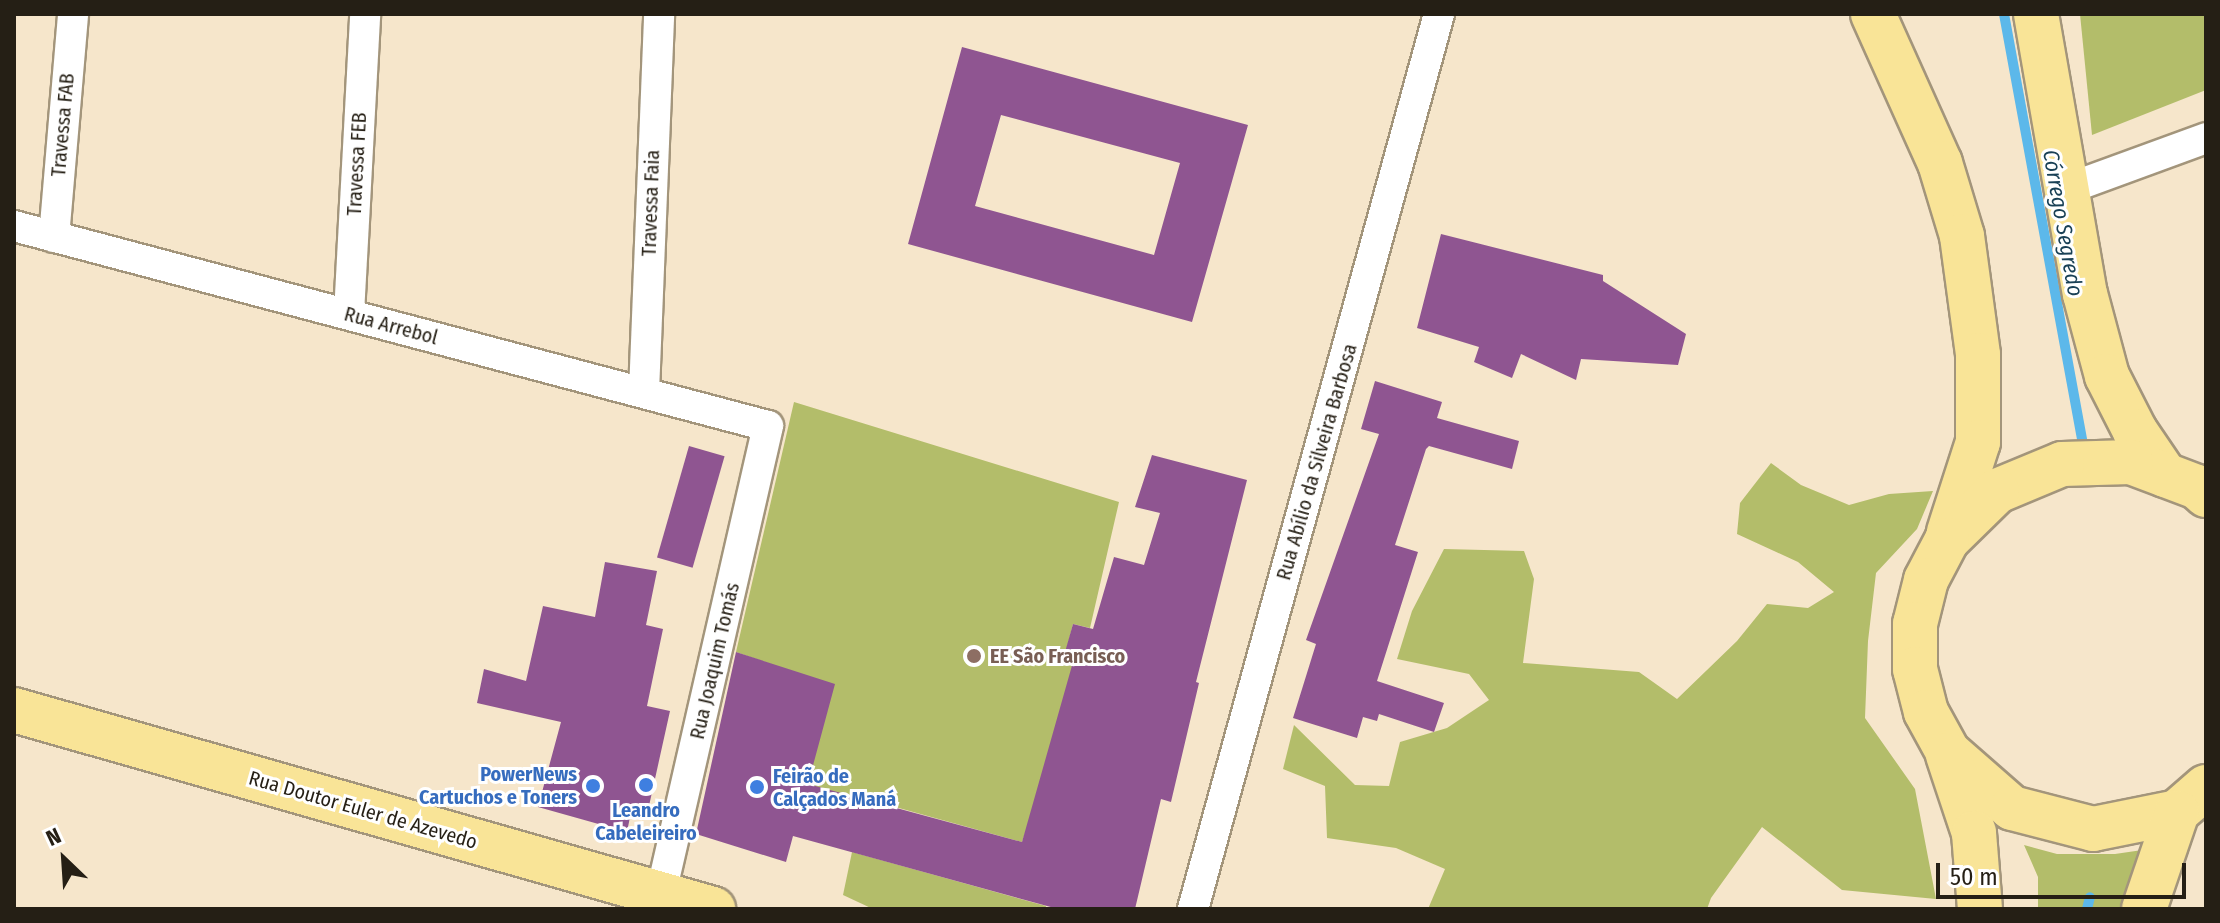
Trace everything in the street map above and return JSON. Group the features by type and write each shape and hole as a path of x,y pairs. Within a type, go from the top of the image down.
{"main road":[{"path":"1873,14 1940,163 1962,236 1978,355 1978,442 1947,540 1926,580 1915,639 1915,669 1926,712 1948,752 1974,833 1980,909"},
{"path":"2036,14 2085,294 2107,376 2135,431 2165,475"},
{"path":"1947,540 1997,491 2062,464 2131,462 2197,487 2206,495"},
{"name":"Rua Doutor Euler de Azevedo","path":"14,710 713,909"},
{"path":"1948,752 2012,808 2093,829 2192,800"},
{"path":"2144,909 2192,800"}],"street":[{"name":"Travessa FAB","path":"54,237 73,14"},
{"name":"Travessa FEB","path":"349,314 365,14"},
{"name":"Travessa Faia","path":"644,392 659,14"},
{"name":"Rua Abílio da Silveira Barbosa","path":"1193,909 1439,14"},
{"path":"2067,189 2206,138"},
{"name":"Rua Arrebol","path":"14,226 768,426"},
{"name":"Rua Joaquim Tomás","path":"661,895 768,426"}],"green space":[{"path":"2080,14 2206,14 2206,90 2092,135"},
{"name":"EE São Francisco","path":"794,402 1119,502 1090,628 1073,624 1064,659 1084,665 1022,842 852,795 840,837 797,824 833,686 736,652"},
{"path":"1771,463 1801,485 1849,505 1889,494 1933,491 1917,529 1876,573 1868,641 1865,718 1915,789 1936,899 1842,890 1762,827 1711,898 1707,909 1428,909 1445,869 1396,848 1327,838 1325,786 1283,769 1294,725 1355,785 1389,786 1400,742 1447,728 1489,700 1469,674 1397,659 1412,611 1444,549 1524,551 1534,579 1523,663 1639,672 1677,699 1737,641 1767,604 1808,608 1834,592 1798,562 1737,534 1740,503"},
{"path":"2024,845 2057,854 2115,854 2156,848 2129,909 2038,909 2038,877"},
{"path":"852,852 1046,906 1045,909 873,909 843,895"}],"building":[{"path":"962,47 1248,125 1192,322 908,244","holes":["1001,115 1180,163 1154,255 975,206"]},
{"path":"1441,234 1603,275 1603,281 1686,334 1678,365 1581,359 1576,380 1521,354 1512,378 1474,362 1479,347 1417,328"},
{"path":"1375,381 1442,402 1437,418 1519,441 1512,469 1429,446 1426,449 1395,545 1418,552 1377,681 1444,703 1434,732 1379,714 1377,721 1363,717 1357,738 1293,718 1316,644 1306,640 1379,434 1361,429"},
{"path":"689,446 725,456 693,568 657,558"},
{"path":"1152,455 1247,480 1196,682 1199,683 1171,802 1161,799 1135,909 1058,909 793,836 786,862 696,834 736,652 835,684 808,784 1022,842 1073,662 1063,659 1073,624 1093,629 1114,557 1144,565 1160,513 1135,507"},
{"path":"605,562 657,571 646,625 663,629 647,706 670,711 647,815 631,812 627,832 538,807 561,722 477,703 484,669 526,681 543,606 595,617"}],"waterway":[{"name":"Córrego Segredo","path":"2004,14 2082,439"},
{"name":"Córrego Segredo","path":"2087,909 2090,897"}],"place":[{"name":"EE São Francisco","path":"974,656"},
{"name":"Leandro Cabeleireiro","path":"646,785"},
{"name":"PowerNews Cartuchos e Toners","path":"593,786"},
{"name":"Feirão de Calçados Maná","path":"757,787"}]}
